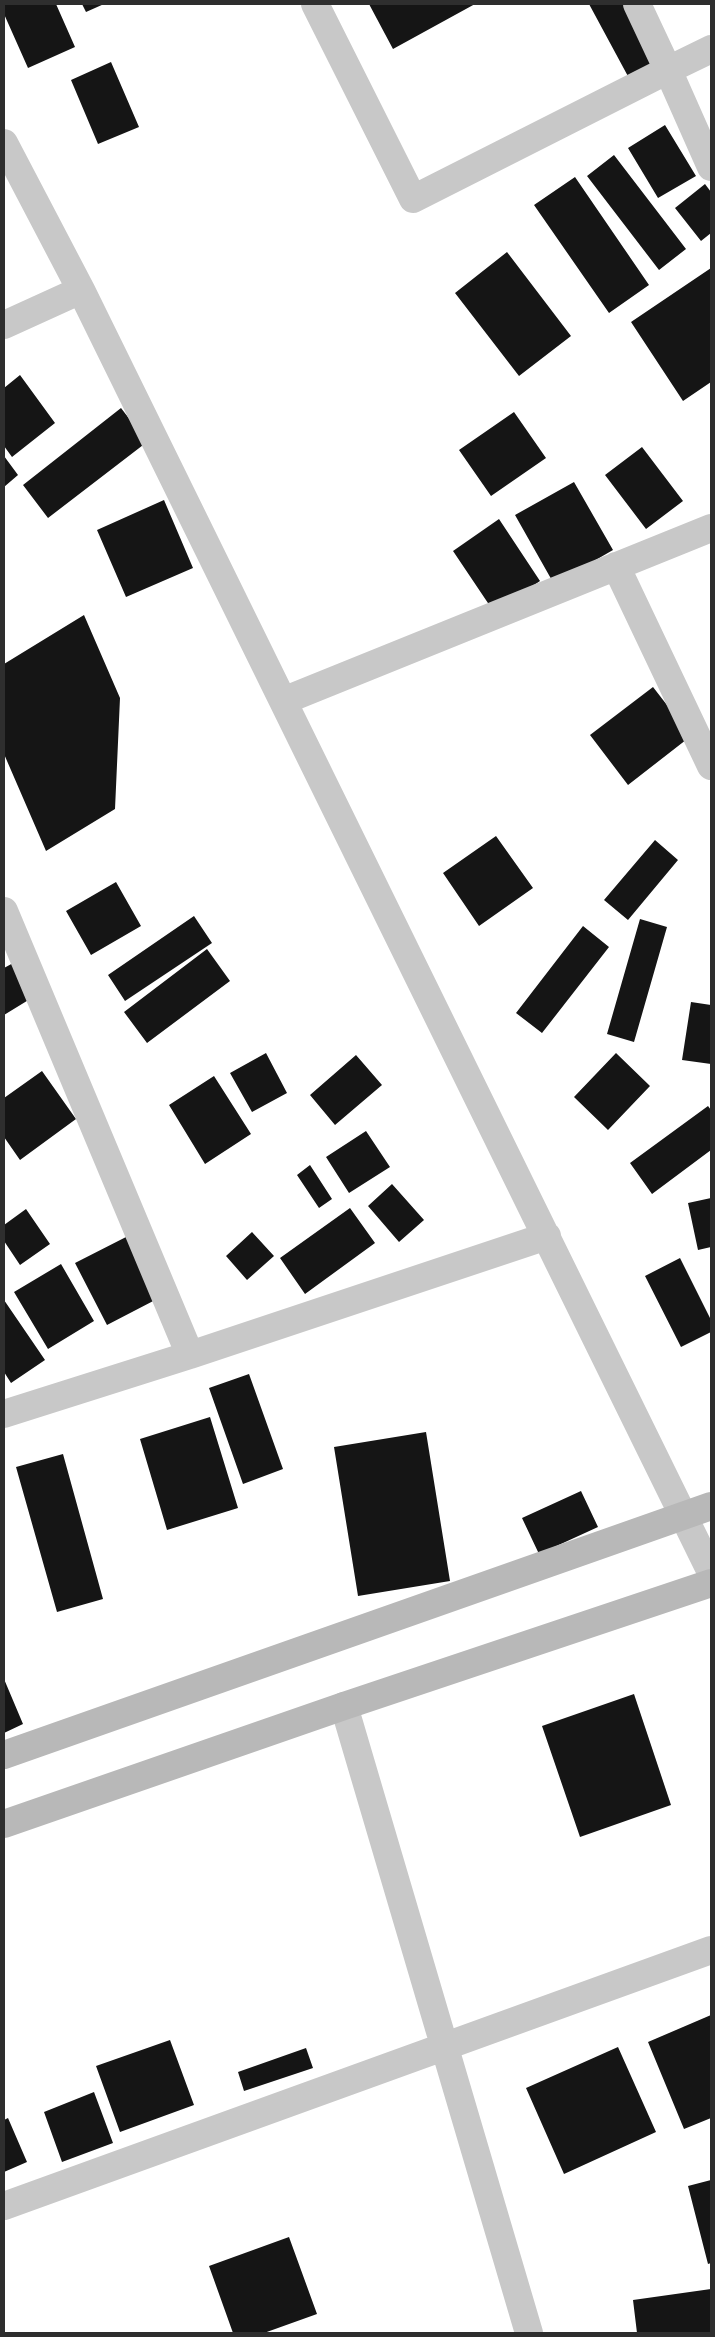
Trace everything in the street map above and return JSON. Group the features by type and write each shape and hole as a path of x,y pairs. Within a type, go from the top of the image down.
{"street":[{"path":"314,4 413,199 711,49"},
{"path":"637,4 711,167"},
{"path":"4,143 81,290 711,1572"},
{"path":"4,326 81,290"},
{"path":"283,701 711,528"},
{"path":"616,566 711,766"},
{"path":"4,911 190,1355"},
{"path":"4,1414 190,1355 547,1236"},
{"path":"4,1755 711,1506"},
{"path":"4,1824 344,1706 711,1583"},
{"path":"344,1706 530,2333"},
{"path":"4,2206 445,2048 711,1950"}],"building":[{"path":"4,4 56,4 75,47 28,68 4,14"},
{"path":"82,4 104,4 86,12"},
{"path":"369,4 475,4 393,49"},
{"path":"589,4 644,4 680,70 637,93"},
{"path":"111,62 139,127 98,144 71,80"},
{"path":"665,125 696,176 658,198 628,148"},
{"path":"614,155 686,249 659,270 587,176"},
{"path":"575,177 649,285 609,313 534,205"},
{"path":"705,184 711,192 711,233 701,241 675,208"},
{"path":"507,252 571,336 519,376 455,293"},
{"path":"711,268 711,382 683,401 631,322"},
{"path":"20,375 55,423 12,457 4,446 4,388"},
{"path":"121,408 147,442 48,518 23,485"},
{"path":"514,412 546,458 491,496 459,450"},
{"path":"642,447 683,501 646,529 605,475"},
{"path":"4,456 18,475 4,487"},
{"path":"574,482 613,550 554,584 515,515"},
{"path":"164,500 193,568 126,597 97,530"},
{"path":"499,519 540,581 494,612 453,551"},
{"path":"84,615 120,698 115,809 46,851 4,754 4,664"},
{"path":"653,687 691,736 628,785 590,735"},
{"path":"496,836 533,888 479,926 443,873"},
{"path":"655,840 678,860 628,920 604,900"},
{"path":"116,882 141,926 91,955 66,911"},
{"path":"194,916 212,943 125,1001 108,975"},
{"path":"640,919 667,927 634,1042 607,1034"},
{"path":"583,926 609,947 542,1033 516,1013"},
{"path":"207,949 230,981 147,1043 124,1012"},
{"path":"15,962 35,996 4,1015 4,968"},
{"path":"691,1002 711,1005 711,1064 682,1060"},
{"path":"266,1053 287,1093 252,1112 230,1073"},
{"path":"616,1053 650,1086 608,1130 574,1097"},
{"path":"356,1055 382,1085 335,1125 310,1095"},
{"path":"42,1071 76,1119 20,1160 4,1137 4,1098"},
{"path":"214,1076 251,1134 205,1164 169,1105"},
{"path":"708,1106 711,1110 711,1150 652,1194 630,1163"},
{"path":"366,1131 390,1167 349,1193 326,1157"},
{"path":"310,1165 332,1199 319,1208 297,1175"},
{"path":"392,1184 424,1220 399,1242 368,1206"},
{"path":"711,1198 711,1247 698,1250 688,1203"},
{"path":"350,1208 375,1243 305,1294 280,1258"},
{"path":"26,1209 50,1244 20,1265 4,1241 4,1225"},
{"path":"252,1232 274,1256 247,1280 226,1256"},
{"path":"128,1236 159,1298 107,1325 75,1263"},
{"path":"680,1258 711,1320 711,1332 681,1347 645,1276"},
{"path":"61,1264 94,1321 48,1349 14,1292"},
{"path":"4,1300 45,1360 11,1383 4,1372"},
{"path":"249,1374 283,1469 243,1484 209,1388"},
{"path":"210,1417 238,1508 167,1530 140,1439"},
{"path":"426,1432 450,1581 358,1596 334,1447"},
{"path":"63,1454 103,1599 57,1612 16,1467"},
{"path":"581,1491 598,1527 539,1554 522,1518"},
{"path":"4,1679 23,1724 4,1733"},
{"path":"634,1694 671,1805 580,1837 542,1726"},
{"path":"711,2015 711,2118 684,2129 648,2042"},
{"path":"170,2040 194,2105 120,2132 96,2066"},
{"path":"618,2047 656,2132 564,2174 526,2088"},
{"path":"306,2048 313,2068 244,2091 238,2072"},
{"path":"94,2092 113,2143 62,2162 44,2112"},
{"path":"8,2118 27,2162 4,2172 4,2120"},
{"path":"711,2180 711,2263 708,2264 688,2186"},
{"path":"289,2237 317,2314 264,2333 233,2333 209,2266"},
{"path":"711,2289 711,2333 637,2333 633,2300"}]}
